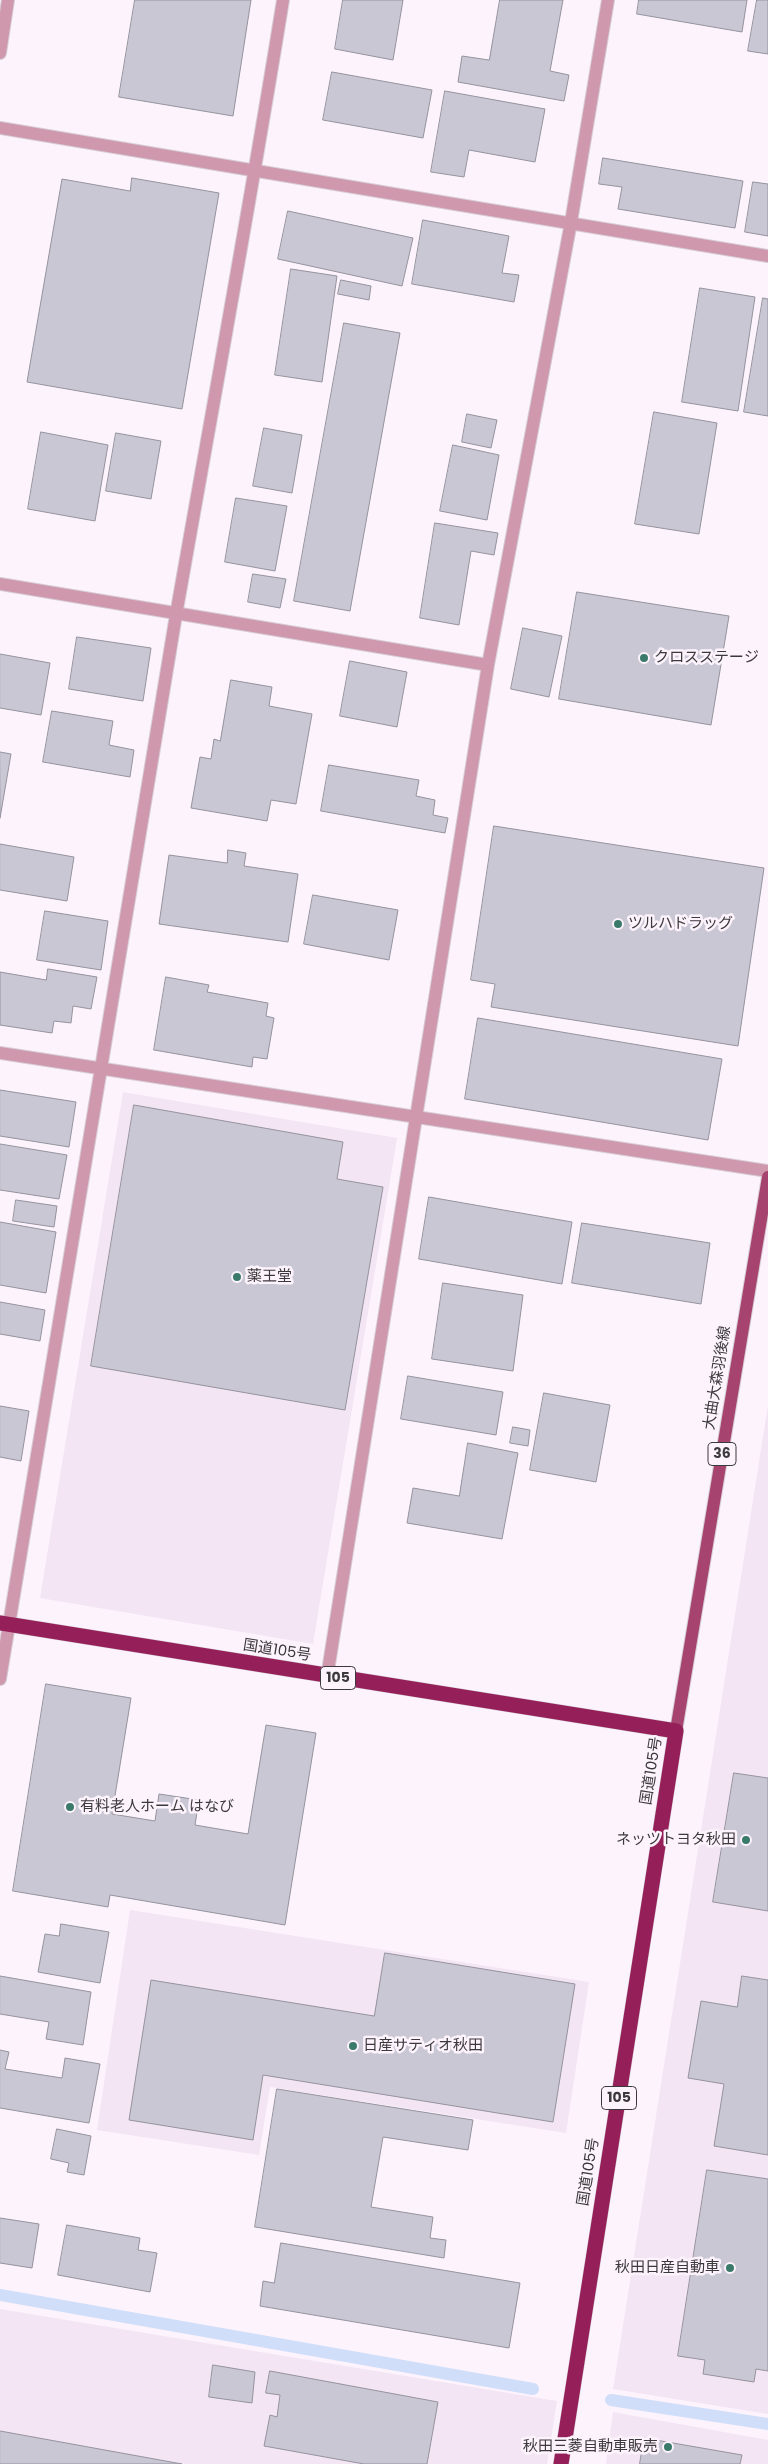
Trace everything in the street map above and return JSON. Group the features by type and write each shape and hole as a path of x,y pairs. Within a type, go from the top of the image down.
{"highway":[{"name":"国道105号","path":"4,1623 327,1677 676,1731 561,2464"}],"main road":[{"name":"大曲大森羽後線","path":"676,1731 768,1177"}],"street":[{"path":"0,53 8,0"},
{"path":"0,1679 4,1623 177,613 256,173 283,0"},
{"path":"327,1677 418,1116 488,665 571,222 608,0"},
{"path":"0,128 256,173 571,222 768,256"},
{"path":"0,584 488,665"},
{"path":"0,1054 418,1116 768,1171"}],"shaded area":[{"path":"123,1092 397,1138 313,1644 40,1598"},
{"path":"768,1405 768,2414 613,2389"},
{"name":"日産サティオ秋田","path":"130,1910 589,1982 566,2133 270,2087 259,2155 97,2130"},
{"path":"0,2309 557,2401 547,2464 0,2464"},
{"path":"613,2412 768,2440 768,2464 606,2464"}],"building":[{"path":"135,0 251,0 233,116 119,97"},
{"path":"343,0 403,0 393,60 335,49"},
{"path":"500,0 563,0 550,71 569,75 564,101 458,82 462,56 489,60"},
{"path":"639,0 747,0 742,32 637,14"},
{"path":"757,0 768,0 768,54 748,51"},
{"path":"332,72 432,90 423,138 323,120"},
{"path":"445,91 545,109 535,162 469,150 464,177 431,172"},
{"path":"603,158 743,181 735,228 618,209 622,187 599,184"},
{"path":"132,178 219,193 182,409 27,382 62,179 130,191"},
{"path":"753,182 768,184 768,236 745,232"},
{"path":"288,211 413,238 402,286 278,259"},
{"path":"423,220 509,236 502,273 519,275 514,302 412,284"},
{"path":"291,269 337,276 322,382 275,375"},
{"path":"341,280 371,286 369,300 338,294"},
{"path":"700,288 755,297 738,411 682,402"},
{"path":"763,298 768,299 768,416 744,412"},
{"path":"344,323 400,333 350,611 294,601"},
{"path":"654,412 717,423 699,534 635,524"},
{"path":"467,414 497,420 491,448 462,442"},
{"path":"264,428 302,435 292,493 253,486"},
{"path":"41,432 108,445 95,521 28,509"},
{"path":"116,433 161,441 151,499 106,491"},
{"path":"453,445 499,455 487,520 440,511"},
{"path":"236,498 287,506 275,571 225,562"},
{"path":"435,523 498,533 494,555 471,551 459,625 420,618"},
{"path":"253,574 286,579 280,608 248,602"},
{"name":"クロスステージ","path":"577,592 729,616 711,725 559,699"},
{"path":"523,628 562,636 549,697 511,689"},
{"path":"77,637 151,648 143,701 69,689"},
{"path":"0,654 50,663 41,715 0,708"},
{"path":"350,661 407,672 397,727 340,716"},
{"path":"231,680 272,687 269,706 312,714 296,804 271,800 267,821 191,808 200,757 211,759 214,739 220,741"},
{"path":"52,711 113,721 109,745 134,750 130,777 43,762"},
{"path":"0,752 11,754 0,818"},
{"path":"329,765 419,780 416,796 435,800 433,815 448,818 445,833 321,811"},
{"name":"ツルハドラッグ","path":"494,826 764,868 738,1046 491,1007 495,984 471,980"},
{"path":"0,844 74,857 67,901 0,890"},
{"path":"228,850 246,853 244,866 298,874 288,942 159,924 169,855 227,863"},
{"path":"313,895 398,910 389,960 304,944"},
{"path":"45,911 108,921 101,970 37,960"},
{"path":"48,969 97,977 91,1009 73,1006 71,1023 54,1021 52,1033 0,1025 0,972 46,980"},
{"path":"166,977 209,985 207,992 268,1003 266,1016 274,1018 267,1059 253,1057 252,1067 154,1050"},
{"path":"478,1018 722,1059 708,1140 465,1099"},
{"path":"0,1090 76,1102 69,1147 0,1136"},
{"name":"薬王堂","path":"134,1105 343,1142 337,1179 383,1187 345,1410 91,1366"},
{"path":"0,1144 67,1155 59,1199 0,1190"},
{"path":"429,1197 572,1222 562,1284 419,1259"},
{"path":"16,1200 57,1206 54,1227 13,1221"},
{"path":"0,1222 56,1232 46,1293 0,1285"},
{"path":"582,1223 710,1243 701,1304 572,1283"},
{"path":"443,1283 523,1295 513,1371 432,1359"},
{"path":"0,1302 45,1310 40,1341 0,1334"},
{"path":"408,1376 503,1392 496,1435 401,1419"},
{"path":"544,1393 610,1405 596,1482 530,1470"},
{"path":"0,1406 29,1411 21,1461 0,1457"},
{"path":"513,1427 530,1430 528,1446 510,1443"},
{"path":"468,1443 518,1453 502,1539 407,1523 413,1488 459,1496"},
{"name":"有料老人ホーム はなび","path":"46,1684 131,1698 112,1814 155,1821 159,1794 199,1800 195,1825 248,1834 266,1725 316,1733 285,1925 110,1895 108,1907 13,1891"},
{"name":"ネッツトヨタ秋田","path":"734,1773 768,1778 768,1911 713,1902"},
{"path":"61,1924 109,1932 100,1983 38,1972 45,1934 59,1936"},
{"name":"日産サティオ秋田","path":"385,1953 575,1984 553,2122 263,2075 253,2140 129,2120 151,1980 374,2016"},
{"path":"0,1976 91,1992 83,2045 46,2039 49,2022 0,2014"},
{"path":"742,1976 768,1980 768,2155 714,2146 724,2084 688,2078 701,2001 737,2007"},
{"path":"0,2050 9,2052 5,2069 62,2078 65,2058 100,2064 89,2123 0,2108"},
{"path":"277,2089 473,2120 468,2150 383,2137 371,2207 433,2217 430,2238 446,2240 444,2258 255,2227"},
{"path":"57,2129 91,2136 84,2175 67,2172 69,2163 51,2159"},
{"name":"秋田日産自動車","path":"707,2170 768,2179 768,2371 756,2369 754,2382 703,2374 705,2360 678,2356"},
{"path":"0,2218 39,2224 32,2268 0,2263"},
{"path":"67,2225 140,2238 138,2250 157,2253 150,2292 58,2275"},
{"path":"281,2243 520,2283 509,2348 260,2306 263,2281 274,2283"},
{"path":"213,2365 255,2372 252,2403 209,2397"},
{"path":"270,2371 438,2402 427,2464 364,2464 264,2446 270,2415 277,2417 280,2395 266,2393"},
{"path":"0,2431 182,2464 0,2464"},
{"name":"秋田三菱自動車販売","path":"644,2438 742,2455 740,2464 640,2464"}],"waterway":[{"path":"0,2295 533,2389"},
{"path":"611,2400 768,2424"}],"place":[{"name":"クロスステージ","path":"644,658"},
{"name":"ツルハドラッグ","path":"618,924"},
{"name":"薬王堂","path":"237,1277"},
{"name":"有料老人ホーム はなび","path":"70,1807"},
{"name":"ネッツトヨタ秋田","path":"746,1840"},
{"name":"日産サティオ秋田","path":"353,2046"},
{"name":"秋田日産自動車","path":"730,2268"},
{"name":"秋田三菱自動車販売","path":"668,2447"}]}
